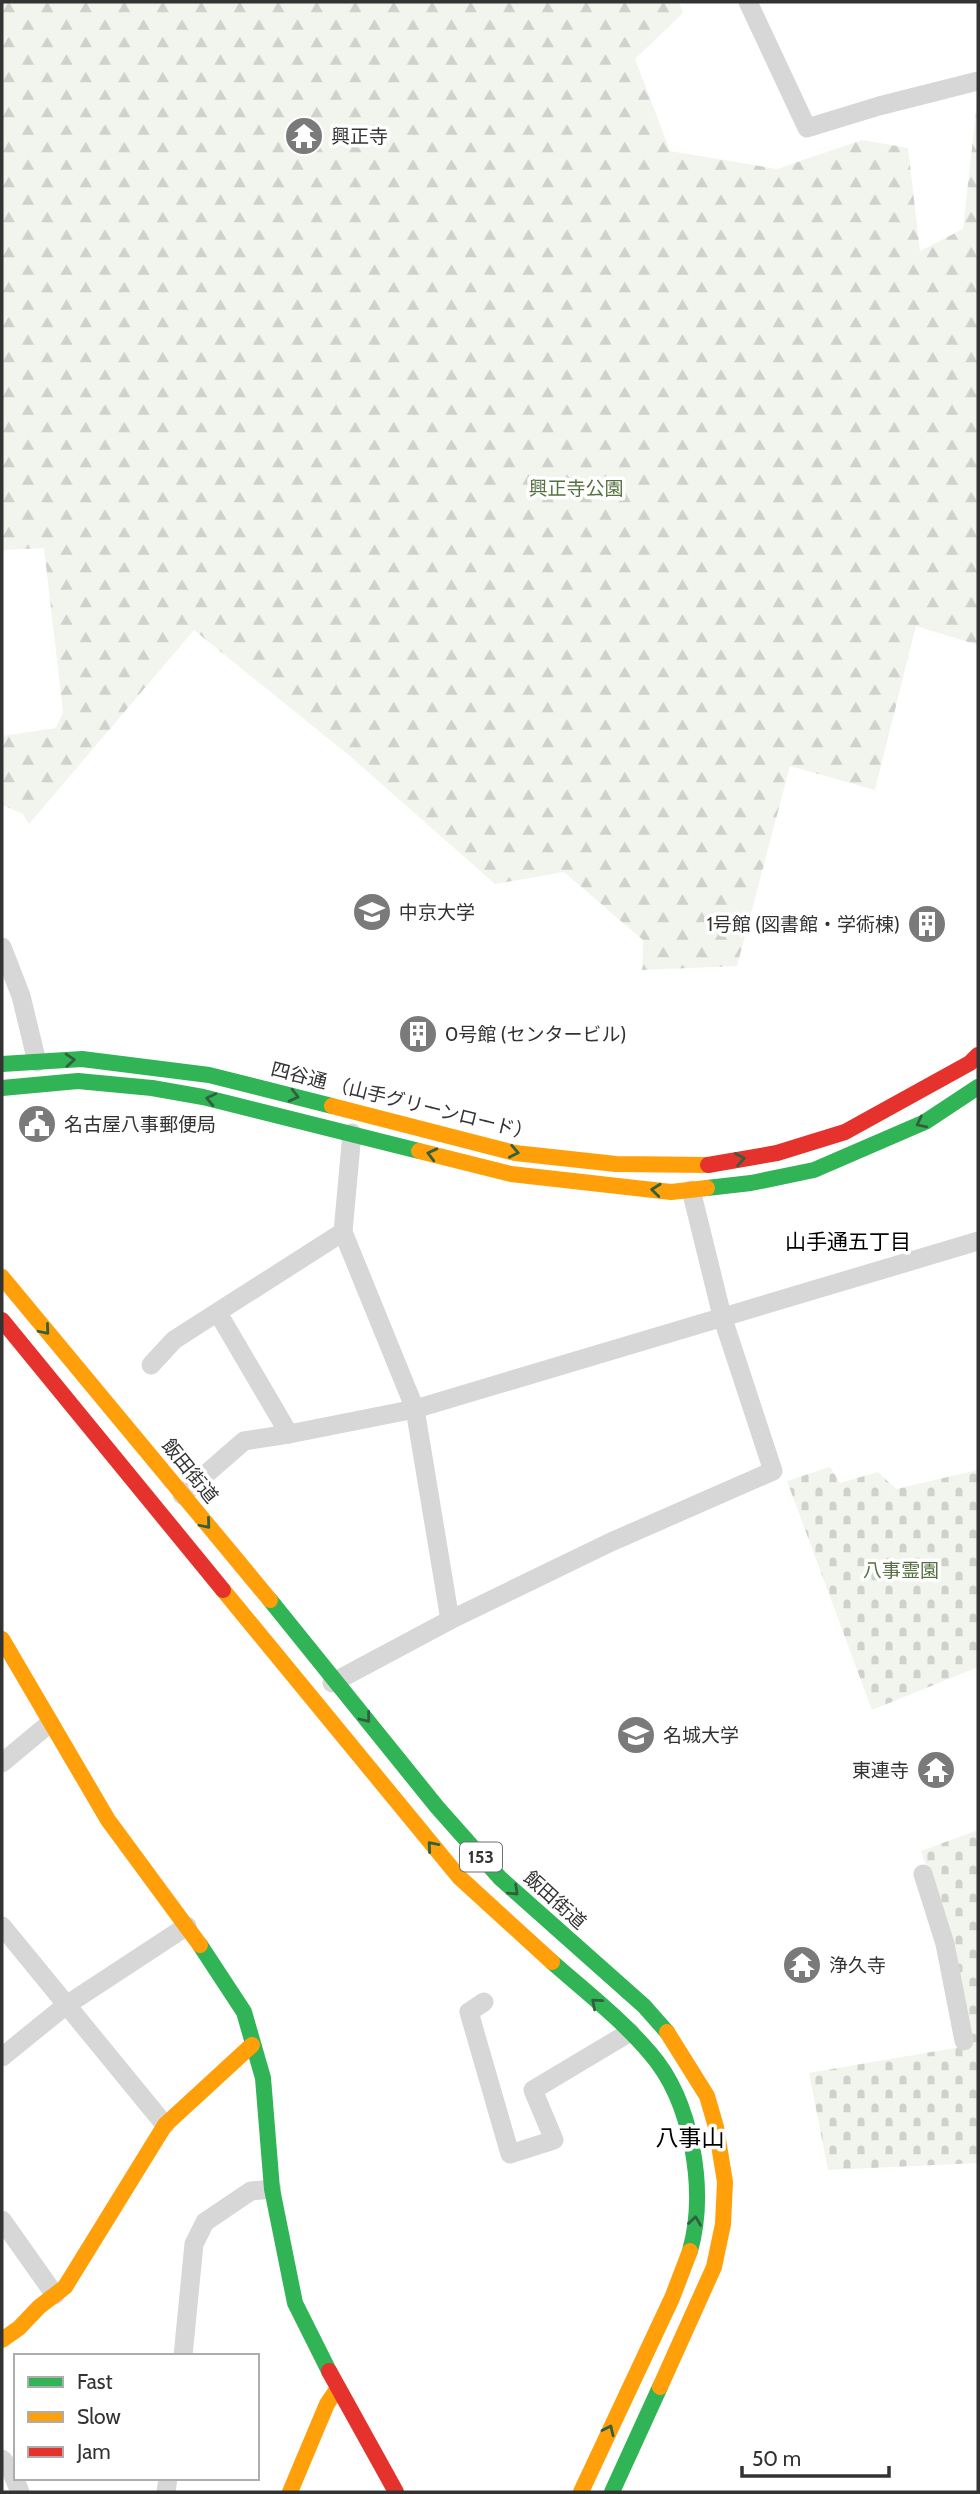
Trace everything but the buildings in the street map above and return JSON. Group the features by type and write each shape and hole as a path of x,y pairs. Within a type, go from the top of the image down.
{"main road":[{"name":"四谷通 （山手グリーンロード）","path":"2,1064 82,1059 209,1075 515,1153 616,1164 710,1165 777,1153 845,1132 970,1063 978,1055"},
{"path":"2,1088 78,1080 152,1088 203,1097 511,1174 671,1192 751,1183 814,1170 925,1122 978,1087"},
{"name":"飯田街道","path":"2,1277 336,1680 437,1807 499,1878 644,2006 670,2034 707,2096 716,2127 725,2182 723,2224 714,2267 612,2492"},
{"name":"153","path":"2,1320 458,1877 630,2032 652,2056 666,2078 689,2132 695,2160 698,2203 695,2228 688,2257 667,2310 581,2492"},
{"path":"2,1639 108,1820 187,1926 244,2012 263,2078 272,2189 295,2303 338,2388 396,2492"},
{"path":"2,2340 19,2328 39,2306 65,2287 165,2125 252,2045"},
{"path":"289,2492 327,2404 338,2388"}],"street":[{"path":"748,2 807,128 879,106 978,81"},
{"path":"2,947 21,996 37,1062"},
{"path":"352,1133 343,1232 415,1409 450,1620"},
{"path":"312,1697 336,1680 450,1620 611,1542 773,1471 722,1316 691,1190"},
{"path":"151,1365 174,1340 343,1232"},
{"path":"182,1494 244,1441 415,1409 978,1241"},
{"path":"218,1313 289,1434"},
{"path":"2,1763 50,1723"},
{"path":"923,1874 945,1944 964,2041"},
{"path":"2,1926 165,2125"},
{"path":"2,2057 65,2006 187,1926"},
{"path":"485,2002 468,2011 510,2154 554,2140 533,2090 630,2032"},
{"path":"183,2354 194,2244 205,2221 251,2190 272,2189"},
{"path":"2,2220 55,2295"},
{"path":"2,2459 14,2478"}],"green space":[{"name":"興正寺公園","path":"2,2 679,2 683,13 635,59 670,151 777,169 862,140 908,148 920,251 963,229 978,93 978,645 916,626 875,790 790,766 737,966 642,970 643,940 564,872 495,884 351,757 194,630 29,824 23,814 2,805 2,736 56,728 63,712 44,548 2,550"},
{"name":"八事霊園","path":"830,1467 840,1483 878,1472 896,1489 978,1470 978,1667 872,1710 787,1481"},
{"path":"978,1830 978,2163 828,2170 809,2073 972,2045 935,1890 921,1851"}],"traffic: fast":[{"path":"2,1064 82,1059 209,1075 332,1106"},
{"path":"2,1088 78,1081 152,1088 203,1097 419,1151"},
{"path":"707,1188 751,1183 814,1170 925,1122 978,1087"},
{"path":"270,1600 437,1807 500,1878 644,2006 667,2032"},
{"path":"200,1945 244,2012 263,2078 272,2189 295,2303 329,2371"},
{"path":"552,1962 639,2041 664,2073 676,2096 686,2121 696,2174 695,2227 690,2251"},
{"path":"612,2492 660,2387"}],"traffic: slow":[{"path":"332,1106 515,1153 616,1164 708,1165"},
{"path":"419,1151 511,1174 671,1192 707,1188"},
{"path":"2,1277 270,1600"},
{"path":"223,1590 459,1877 552,1962"},
{"path":"2,1639 108,1820 200,1945"},
{"path":"660,2387 714,2267 723,2224 725,2182 716,2127 707,2096 667,2032"},
{"path":"2,2340 65,2287 165,2125 252,2045"},
{"path":"581,2492 672,2298 690,2251"},
{"path":"290,2492 327,2404 338,2388"}],"traffic: jam":[{"path":"708,1165 777,1153 845,1132 970,1063 978,1055"},
{"path":"2,1320 223,1590"},
{"path":"329,2371 396,2492"}],"place":[{"name":"興正寺","path":"304,136"},
{"name":"中京大学","path":"372,912"},
{"name":"1号館 (図書館・学術棟)","path":"927,924"},
{"name":"0号館 (センタービル)","path":"418,1034"},
{"name":"名古屋八事郵便局","path":"37,1124"},
{"name":"名城大学","path":"636,1735"},
{"name":"東連寺","path":"936,1770"},
{"name":"浄久寺","path":"802,1965"}],"district":[{"name":"山手通五丁目","path":"848,1241"},
{"name":"八事山","path":"690,2138"}]}
